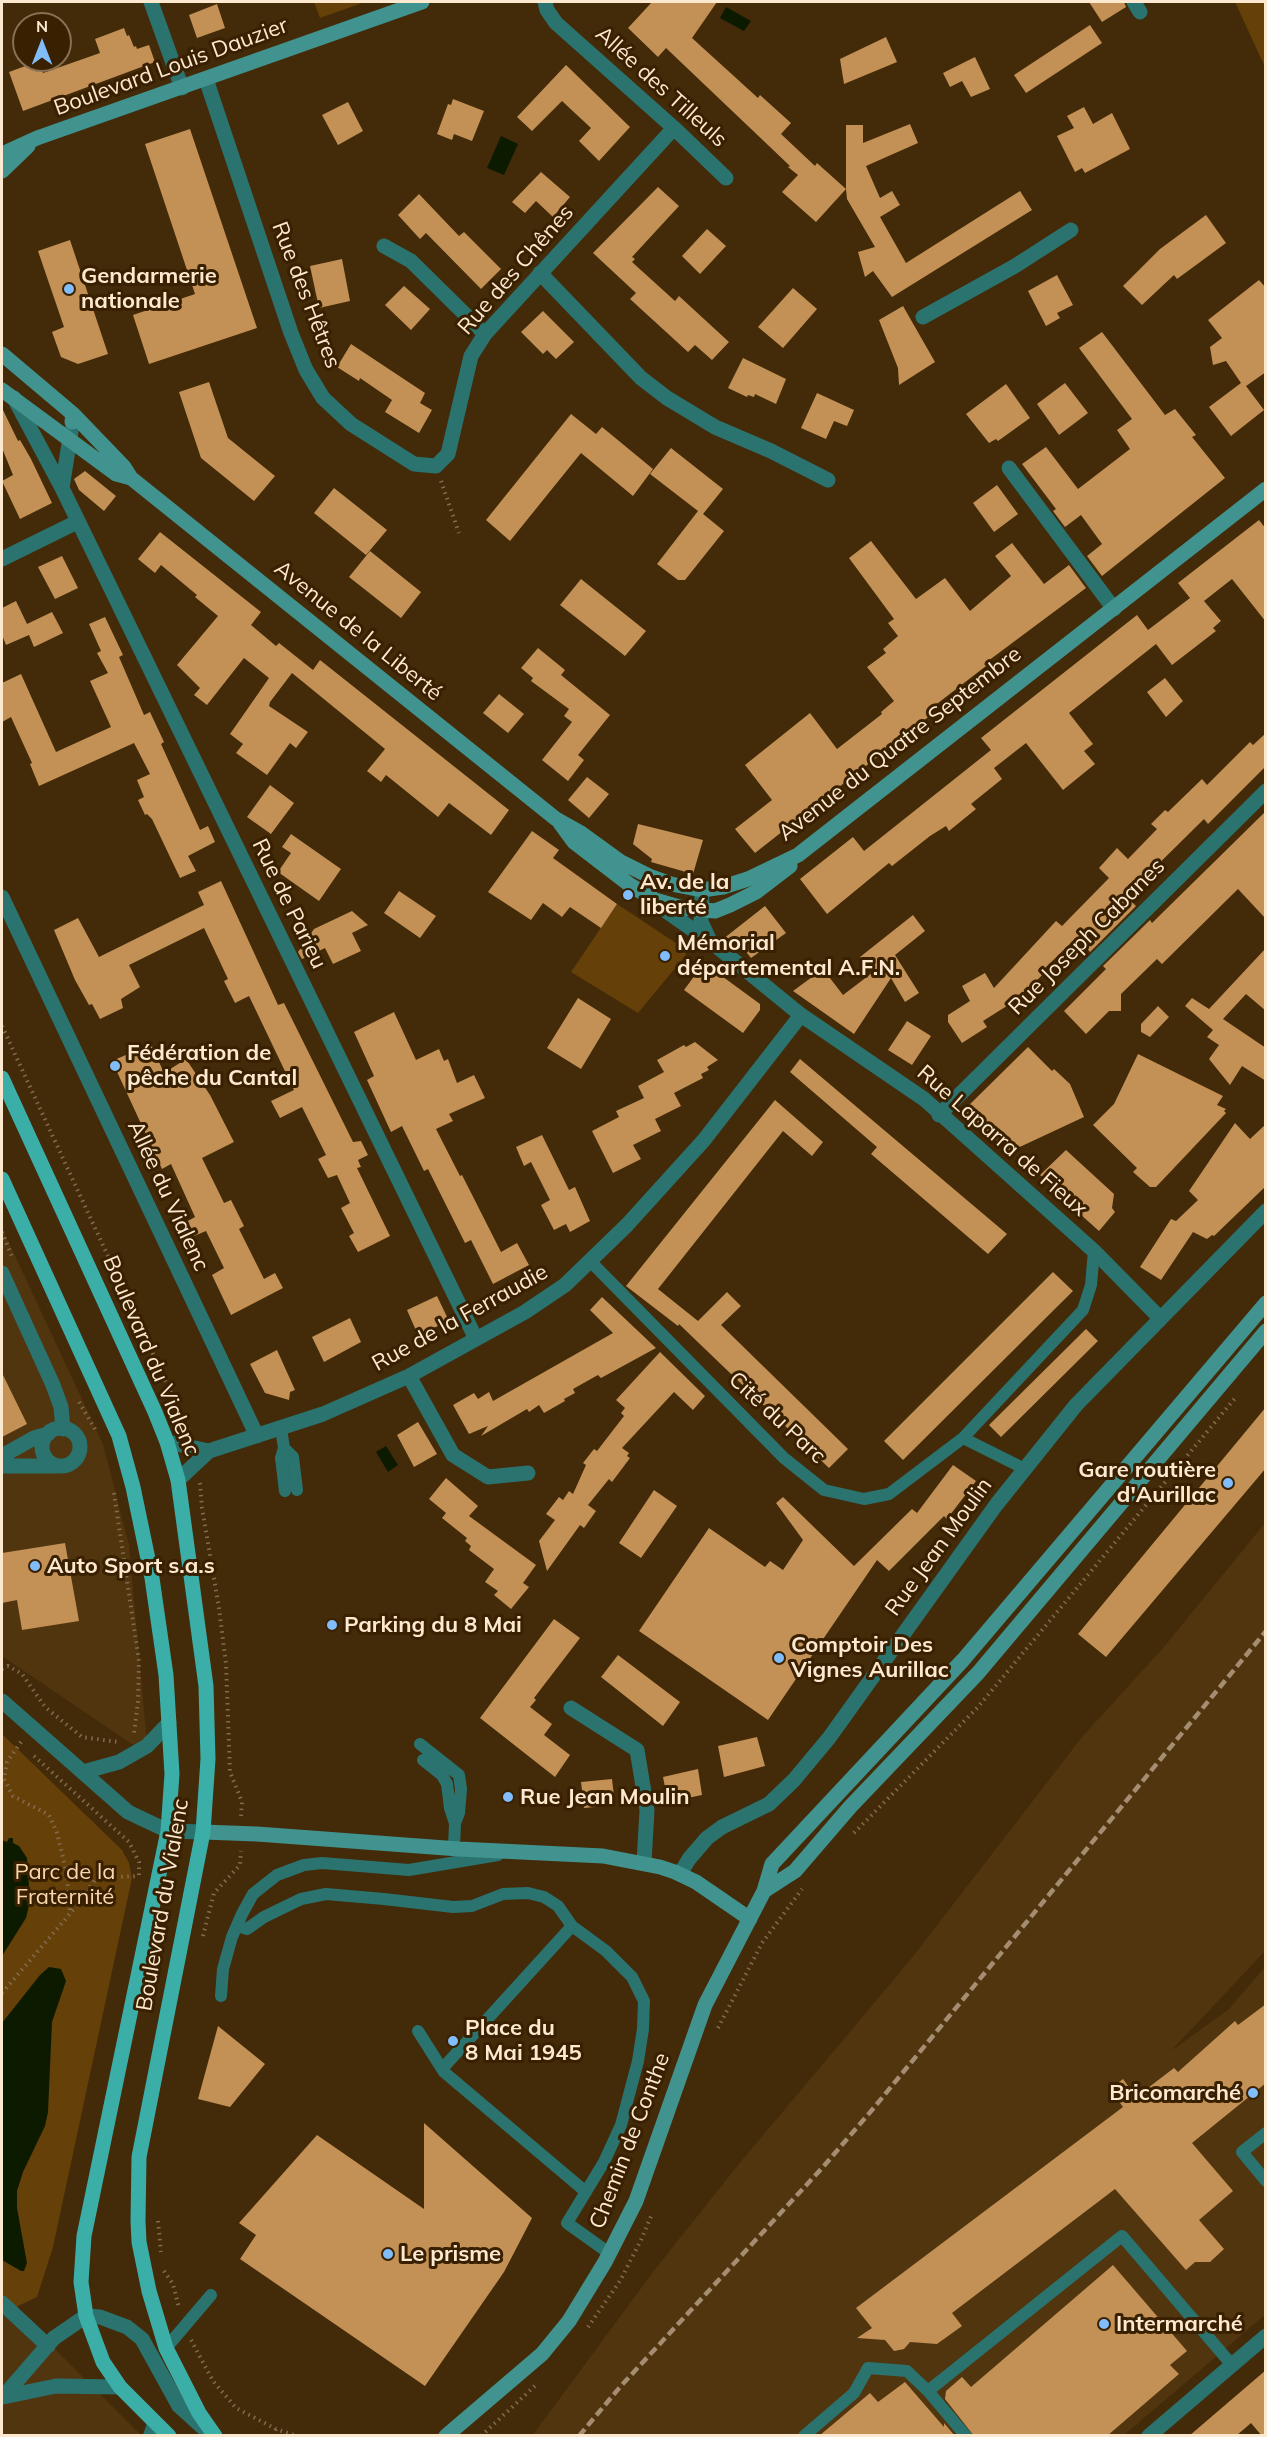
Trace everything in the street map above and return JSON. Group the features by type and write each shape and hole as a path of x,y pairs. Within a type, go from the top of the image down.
{"main road":[{"name":"Boulevard du Vialenc","path":"2,1078 118,1330 167,1442 178,1480 206,1686 208,1759 203,1832 139,2157 139,2242 149,2291 166,2348 199,2413 214,2436"},
{"name":"Boulevard du Vialenc","path":"2,1179 119,1436 133,1487 152,1578 166,1675 172,1774 168,1831 84,2236 81,2282 86,2316 103,2362 152,2428 168,2436"}],"street":[{"path":"151,2 182,88"},
{"name":"Boulevard Louis Dauzier","path":"2,154 37,138 422,2"},
{"name":"Allée des Tilleuls","path":"545,2 547,10 556,22 726,178"},
{"name":"Rue des Hêtres","path":"206,79 291,333 306,370 323,398 351,424 414,464 436,466"},
{"name":"Rue des Chênes","path":"436,466 448,454 471,356 485,334 674,128"},
{"name":"Boulevard Louis Dauzier","path":"2,171 37,138"},
{"path":"923,317 1015,266 1071,231"},
{"path":"384,246 411,261 485,334"},
{"path":"540,273 641,378 667,398 715,427 771,451 828,480"},
{"name":"Avenue de la Liberté","path":"2,354 73,414 124,467 131,478 556,819 581,833 621,862 649,876 671,884 702,890"},
{"name":"Avenue de la Liberté","path":"8,394 70,435 116,474 131,478"},
{"name":"Rue de Parieu","path":"8,394 62,488 476,1339"},
{"path":"62,488 73,414"},
{"path":"1009,468 1114,609"},
{"name":"Avenue du Quatre Septembre","path":"702,890 723,887 748,879 798,855 1015,683 1114,609 1266,489"},
{"path":"2,559 77,522"},
{"name":"Rue Joseph Cabanes","path":"939,1115 1266,791"},
{"name":"Avenue de la Liberté","path":"556,819 573,842 710,941 801,1015"},
{"name":"Avenue de la Liberté","path":"630,885 655,900 683,908 715,910 756,892 788,868 798,855"},
{"path":"702,890 701,922 710,941"},
{"name":"Allée du Vialenc","path":"3,906 257,1436"},
{"name":"Rue de la Ferraudie","path":"178,1480 209,1451 323,1414 409,1376 525,1312 557,1290 591,1262 704,1140 801,1015"},
{"name":"Rue Laparra de Fieux","path":"801,1015 924,1099 939,1115 1094,1251 1160,1318"},
{"name":"Rue Jean Moulin","path":"680,1875 689,1859 707,1838 722,1827 769,1804 794,1780 829,1738 996,1505 1076,1405 1266,1211"},
{"path":"2,1273 54,1385 61,1407 63,1429"},
{"name":"Chemin de Conthe","path":"446,2436 542,2354 569,2321 609,2253 636,2201 705,2005 764,1891 772,1864 963,1660 1266,1303"},
{"path":"764,1891 795,1871 850,1807 978,1673 1266,1331"},
{"path":"409,1376 453,1455 488,1477 528,1473"},
{"path":"2,1456 34,1438 57,1429 69,1430 78,1438 80,1450 75,1461 69,1464 2,1466"},
{"path":"48,1434 43,1445 44,1455 57,1466"},
{"name":"Rue de la Ferraudie","path":"167,1442 209,1451"},
{"path":"2,1701 128,1812 168,1831 257,1834 603,1856 644,1863 680,1875 696,1882 750,1919"},
{"path":"571,1708 637,1750 647,1810 644,1863"},
{"path":"82,1772 119,1762 147,1746 169,1723"},
{"path":"2,2303 48,2346"},
{"path":"2,2398 54,2338 86,2316 114,2320 142,2339 179,2406 214,2436"},
{"path":"1149,2436 1266,2336"},
{"path":"2,2398 56,2386 120,2387"},
{"name":"Chemin de Conthe","path":"459,2436 506,2386"}],"lane":[{"name":"Cité du Parc","path":"591,1262 784,1458 824,1490 864,1499 889,1494 963,1438 1083,1310 1091,1285 1094,1251"},
{"path":"281,1429 284,1448 281,1458 291,1490"},
{"path":"963,1438 1025,1469"},
{"path":"420,1743 459,1775 461,1789 459,1813 455,1823 454,1848"},
{"path":"423,1760 442,1775 447,1784 450,1809 455,1823"},
{"path":"220,1996 223,1969 235,1931 253,1894 277,1875 304,1865 322,1863 409,1870 520,1852"},
{"path":"235,1931 247,1929 264,1917 301,1899 326,1894 453,1908 472,1906 503,1894 528,1893 544,1897 558,1906 572,1926 606,1952 632,1977 644,2001 638,2061 621,2125 604,2162 567,2223 609,2253"},
{"path":"442,2069 572,1926"},
{"path":"418,2031 442,2069 586,2192"},
{"path":"1266,2133 1242,2152 1266,2181"},
{"path":"928,2391 1122,2236 1232,2365"},
{"path":"166,2348 211,2295"},
{"path":"804,2436 854,2393 868,2368 907,2371 928,2391 966,2436"}],"path":[{"path":"436,466 459,533"},
{"path":"2,1026 190,1433"},
{"path":"2,1232 15,1263"},
{"path":"76,1395 100,1438"},
{"path":"853,1833 978,1707 1237,1396"},
{"path":"2,1669 8,1666 22,1674 45,1707 82,1737 120,1742 134,1734 140,1661 113,1484"},
{"path":"14,1736 129,1842 139,1862 139,1876"},
{"path":"21,1742 7,1762 4,1779 13,1796 49,1815 57,1833 67,1874 70,1914"},
{"path":"2,1993 70,1914 96,1878 139,1876 158,1879"},
{"path":"715,2034 762,1942 806,1884"},
{"path":"192,1885 214,1893"},
{"path":"587,2329 620,2280 641,2240 652,2212"},
{"path":"481,2436 542,2379"},
{"path":"273,2436 276,2429"}],"shaded area":[{"path":"726,7 751,21 744,31 720,18"},
{"path":"501,136 518,144 504,175 487,168"},
{"path":"2,1228 103,1444 129,1545 148,1755 2,1656"},
{"path":"386,1446 398,1465 388,1472 376,1452"},
{"path":"1265,1523 1265,1951 1171,2051 1229,2009 1265,1967 1265,2315 1124,2435 532,2436 656,2268 738,2165 911,1959 1082,1737 1163,1648"},
{"path":"9,1838 13,1838 13,1843 19,1846 27,1858 30,1901 26,1918 2,1956 2,1840 7,1842"},
{"path":"49,1967 61,1969 66,1981 52,2022 48,2112 45,2126 23,2172 17,2191 17,2208 27,2263 24,2271 21,2271 2,2260 2,2023"},
{"path":"2,2296 141,2435 2,2435"}],"green space":[{"path":"314,2 365,2 320,18"},
{"path":"1235,2 1265,2 1265,67"},
{"path":"617,904 685,949 686,955 638,1013 571,972"},
{"name":"Parc de la Fraternité","path":"2,1734 122,1850 129,1863 132,1878 53,2247 37,2297 14,2308 2,2296"}],"building":[{"path":"652,2 717,2 692,38 758,98 760,95 791,123 781,134 815,166 817,163 846,189 816,222 782,192 798,175 788,167 790,166 666,48 658,57 628,28"},
{"path":"1089,2 1124,2 1126,7 1102,22"},
{"path":"217,4 225,28 197,38 189,15"},
{"path":"1090,25 1102,43 1026,93 1014,75"},
{"path":"124,28 134,47 136,46 137,49 149,45 155,62 23,111 9,72 72,72 72,63 100,53 95,39"},
{"path":"886,37 897,62 844,84 840,59"},
{"path":"975,57 990,89 971,97 962,81 950,87 943,73"},
{"path":"566,65 630,127 599,161 579,141 591,128 562,101 532,131 517,117"},
{"path":"453,99 484,111 472,141 454,134 452,140 437,134 448,104 451,105"},
{"path":"348,102 363,131 338,145 322,115"},
{"path":"1084,107 1093,124 1112,113 1130,149 1085,173 1082,168 1075,172 1057,136 1074,128 1067,116"},
{"path":"910,124 918,143 866,166 880,198 892,191 900,205 880,217 906,263 1020,191 1032,210 892,297 873,271 865,277 858,252 875,247 847,199 846,125 863,125 863,143"},
{"path":"190,129 257,328 149,364 133,315 195,294 145,144"},
{"path":"541,172 570,197 553,217 536,201 525,213 512,202"},
{"path":"658,187 679,206 632,257 635,259 632,262 675,301 679,296 729,342 712,360 695,345 688,352 630,299 636,293 593,253"},
{"path":"419,194 459,236 464,232 501,269 481,289 426,233 420,239 398,215"},
{"path":"1206,215 1226,243 1177,279 1174,275 1142,305 1123,286 1160,249"},
{"path":"707,229 726,246 700,274 682,256"},
{"name":"Gendarmerie nationale","path":"70,240 108,354 78,364 61,357 52,332 64,327 38,251"},
{"path":"342,259 350,301 319,308 310,266"},
{"path":"1057,275 1073,305 1057,313 1060,318 1046,326 1028,291"},
{"path":"1259,280 1266,288 1266,372 1246,386 1264,410 1231,436 1209,407 1241,383 1226,361 1213,365 1210,347 1222,338 1208,320"},
{"path":"404,286 430,309 411,330 385,305"},
{"path":"793,288 817,309 783,348 758,327"},
{"path":"903,306 935,362 899,385 898,368 879,320"},
{"path":"543,311 574,342 556,359 547,350 543,354 521,332"},
{"path":"1102,332 1165,415 1175,409 1196,435 1192,437 1225,478 1102,576 1087,556 1102,544 1081,515 1065,527 1053,511 1056,509 1022,464 1046,447 1078,489 1130,449 1117,430 1132,419 1079,348"},
{"path":"351,344 425,393 420,403 432,410 419,433 385,412 392,400 360,378 359,381 337,367"},
{"path":"743,358 786,379 776,404 755,394 754,397 748,395 747,397 728,388"},
{"path":"209,382 228,438 275,476 254,501 201,458 179,392"},
{"path":"1065,383 1088,413 1059,435 1037,404"},
{"path":"1006,384 1030,418 998,441 996,439 989,443 966,414"},
{"path":"817,393 854,410 847,426 834,421 826,439 801,428"},
{"path":"2,408 18,441 20,440 31,459 52,503 20,519 2,481 13,475 2,448"},
{"path":"571,414 596,434 602,427 653,469 633,496 581,453 510,541 486,520"},
{"path":"671,448 723,489 703,514 724,531 685,580 678,580 657,564 698,511 650,474"},
{"path":"85,471 116,496 104,511 79,490 74,479"},
{"path":"997,485 1018,514 994,532 973,503"},
{"path":"334,488 387,530 366,555 314,513"},
{"path":"1259,520 1266,529 1266,622 1232,579 1204,601 1221,621 1213,628 1216,631 1172,665 1156,644 1069,713 1093,744 1084,751 1095,764 1063,790 1026,743 994,768 1002,779 971,804 976,809 949,831 946,826 892,866 889,863 827,914 800,879 853,837 864,851 991,750 981,738 1137,615 1148,630 1190,598 1178,583"},
{"path":"160,532 261,612 251,625 276,646 279,643 313,670 320,660 509,810 491,835 449,803 438,817 386,775 381,782 367,771 385,749 292,673 269,706 308,732 296,748 290,743 267,775 236,753 243,744 230,734 269,678 244,658 207,705 194,695 200,688 177,665 218,616 161,565 155,573 138,559"},
{"path":"871,541 916,599 945,578 970,611 1011,576 995,556 1012,543 1044,584 1069,565 1086,588 984,664 986,666 929,710 932,714 755,853 735,829 772,800 745,765 810,713 837,749 882,714 881,712 894,701 867,667 886,653 883,649 898,636 888,623 894,619 849,558"},
{"path":"370,551 421,592 401,618 349,577"},
{"path":"62,556 78,588 55,599 38,567"},
{"path":"581,579 646,631 625,656 560,605"},
{"path":"16,601 27,624 52,612 63,633 34,647 29,635 6,645 2,635 2,608"},
{"path":"105,617 123,655 119,657 144,715 150,712 164,742 161,744 200,830 208,826 215,842 188,856 196,871 180,878 152,819 147,814 145,815 138,800 144,797 137,780 150,774 134,743 39,786 30,764 32,763 11,717 2,722 2,683 21,674 56,752 111,727 90,681 108,673 97,653 101,651 89,624"},
{"path":"538,648 565,670 561,675 610,715 578,755 584,760 568,781 542,760 572,722 564,716 569,709 531,681 533,678 521,668"},
{"path":"1165,678 1183,701 1166,717 1147,692"},
{"path":"499,694 524,714 508,733 483,713"},
{"path":"1266,733 1266,766 1208,824 1204,819 1126,896 1136,906 1090,952 1077,937 1042,971 1044,973 1021,997 983,1021 987,1027 962,1043 948,1022 948,1015 970,1001 962,986 985,973 994,988 1056,921 1062,926 1109,878 1099,868 1117,848 1128,859 1157,829 1151,824 1165,810 1168,812 1202,779 1207,785 1250,742 1253,745"},
{"path":"587,777 609,794 589,818 568,800"},
{"path":"270,785 294,803 271,834 247,817"},
{"path":"1266,811 1266,919 1238,889 1162,964 1157,959 1121,994 1121,1011 1109,1011 1086,1034 1064,1011 1106,969 1103,966 1150,920 1152,923"},
{"path":"638,824 703,840 693,874 651,862 652,859 633,844"},
{"path":"532,831 559,850 553,858 617,904 601,928 570,907 562,917 543,903 531,920 488,892"},
{"path":"291,834 341,869 319,901 278,872 291,853 282,847"},
{"path":"221,881 278,1005 284,1003 353,1142 361,1141 368,1155 358,1160 361,1167 357,1168 390,1236 358,1252 349,1236 354,1233 341,1208 350,1203 337,1175 328,1178 318,1159 326,1155 302,1107 280,1118 271,1101 294,1090 249,996 235,1003 224,981 228,979 204,928 129,965 140,987 121,999 123,1008 100,1019 75,980 54,930 78,918 99,957 204,905 198,892"},
{"path":"399,891 436,916 420,938 384,913"},
{"path":"765,906 786,933 751,958 740,944 729,944 723,939"},
{"path":"352,911 368,925 352,933 361,951 333,964 325,948 302,959 298,952 314,929"},
{"path":"913,915 925,931 895,955 919,993 905,1002 891,978 854,1034 793,991 823,969 843,995 872,973 860,957"},
{"path":"1266,948 1266,1011 1246,994 1223,1019 1266,1048 1266,1081 1242,1066 1230,1085 1209,1059 1219,1045 1207,1037 1213,1030 1185,1006 1192,998 1209,1009"},
{"path":"704,963 760,1004 760,1010 743,1033 684,990"},
{"path":"578,998 611,1019 581,1069 547,1048"},
{"path":"1158,1006 1169,1017 1150,1037 1141,1032 1141,1024"},
{"path":"394,1012 416,1060 439,1049 444,1061 448,1059 457,1083 474,1075 485,1098 449,1114 453,1121 436,1129 501,1252 517,1243 529,1265 493,1284 471,1240 465,1243 428,1169 424,1171 402,1126 391,1132 367,1080 374,1076 354,1032"},
{"path":"907,1021 931,1036 912,1065 888,1050"},
{"path":"695,1042 718,1060 707,1067 709,1070 701,1074 703,1078 674,1093 681,1106 655,1119 661,1131 633,1145 641,1159 613,1173 592,1131 619,1117 616,1111 644,1098 638,1086 664,1072 657,1060 684,1045 686,1047"},
{"path":"151,1044 164,1073 186,1059 210,1095 234,1142 202,1158 224,1203 231,1200 244,1226 239,1229 264,1279 275,1273 283,1288 231,1315 212,1275 224,1268 206,1231 194,1236 186,1222 195,1217 171,1164 162,1169 112,1061"},
{"path":"1028,1047 1052,1071 1054,1069 1070,1084 1084,1117 1009,1152 962,1112"},
{"path":"1138,1054 1223,1096 1217,1105 1226,1109 1224,1111 1226,1113 1156,1187 1150,1187 1133,1172 1137,1168 1093,1125 1114,1104"},
{"path":"800,1059 1007,1234 988,1254 871,1154 877,1147 790,1072"},
{"path":"775,1100 823,1142 812,1156 783,1131 658,1289 698,1321 727,1292 741,1306 721,1325 848,1449 829,1468 679,1324 678,1326 626,1286"},
{"path":"1235,1123 1250,1139 1266,1124 1266,1186 1214,1236 1207,1239 1193,1232 1161,1280 1140,1267 1171,1219 1176,1221 1198,1200 1189,1191"},
{"path":"542,1135 569,1190 575,1187 590,1221 570,1232 566,1224 554,1230 541,1205 550,1200 531,1162 524,1166 516,1147"},
{"path":"1066,1150 1114,1194 1112,1208 1115,1212 1099,1231 1080,1214 1082,1211 1040,1175"},
{"path":"1053,1272 1073,1291 903,1460 884,1441"},
{"path":"437,1296 449,1321 418,1335 407,1310"},
{"path":"602,1297 656,1348 601,1378 598,1375 573,1389 575,1393 544,1413 539,1405 529,1412 527,1409 481,1436 488,1426 469,1434 453,1405 474,1393 478,1399 489,1392 493,1401 613,1333 590,1310"},
{"path":"350,1318 361,1342 324,1362 312,1337"},
{"path":"1086,1329 1098,1341 1001,1437 989,1425"},
{"path":"277,1350 295,1390 290,1392 289,1400 265,1393 250,1364"},
{"path":"660,1352 705,1396 693,1410 674,1392 622,1448 629,1453 627,1456 630,1458 612,1482 609,1479 588,1505 596,1511 584,1528 580,1525 547,1571 539,1541 555,1520 546,1514 559,1497 563,1500 569,1491 573,1494 586,1465 583,1463 594,1449 597,1451 624,1416 621,1413 625,1408 616,1400"},
{"path":"2,1373 27,1424 2,1437"},
{"path":"1266,1407 1266,1468 1106,1657 1078,1634"},
{"path":"418,1422 437,1454 414,1467 397,1435"},
{"path":"953,1465 976,1481 947,1519 944,1516 889,1571 877,1560 768,1720 639,1631 709,1528 765,1567 770,1561 783,1570 803,1540 776,1503 783,1497 854,1566 912,1509 917,1513"},
{"path":"446,1478 478,1506 469,1516 536,1565 523,1583 529,1587 511,1609 494,1595 498,1591 485,1582 494,1569 469,1550 471,1546 465,1541 467,1538 442,1518 446,1513 429,1499"},
{"path":"654,1490 677,1506 641,1558 619,1543"},
{"name":"Auto Sport s.a.s","path":"65,1543 79,1621 22,1630 17,1600 2,1603 2,1553"},
{"path":"554,1619 580,1638 534,1698 536,1700 530,1707 552,1724 544,1735 570,1755 555,1777 480,1718"},
{"path":"618,1655 680,1702 663,1726 601,1677"},
{"path":"757,1737 765,1766 724,1777 718,1746"},
{"path":"698,1769 702,1795 668,1802 663,1777"},
{"path":"612,1779 615,1805 584,1808 581,1782"},
{"path":"1266,2004 1266,2083 1192,2143 1233,2191 1199,2220 1224,2249 1210,2262 1195,2262 1186,2270 1115,2189 952,2313 962,2326 937,2344 910,2342 904,2349 894,2351 885,2340 857,2338 872,2328 856,2308 1123,2107 1110,2089 1123,2079 1136,2097 1174,2068 1178,2072 1235,2021 1238,2025"},
{"path":"218,2026 265,2064 230,2107 198,2099"},
{"name":"Le prisme","path":"424,2123 532,2218 504,2272 425,2386 240,2259 256,2235 239,2223 317,2135 424,2209"},
{"name":"Intermarché","path":"1113,2265 1187,2351 1170,2365 1179,2374 1107,2436 974,2436 945,2399 946,2391 962,2377 971,2387"},
{"path":"1266,2370 1266,2436 1262,2436 1251,2423 1236,2436 1189,2436"},
{"path":"905,2382 944,2427 944,2423 955,2436 819,2436 870,2393 878,2402"}],"railway":[{"path":"579,2436 620,2387 823,2167 872,2110 1266,1631"}],"place":[{"name":"Gendarmerie nationale","path":"69,289"},
{"name":"Av. de la liberté","path":"628,895"},
{"name":"Mémorial départemental A.F.N.","path":"665,956"},
{"name":"Fédération de pêche du Cantal","path":"115,1066"},
{"name":"Gare routière d'Aurillac","path":"1228,1483"},
{"name":"Auto Sport s.a.s","path":"35,1566"},
{"name":"Parking du 8 Mai","path":"332,1625"},
{"name":"Comptoir Des Vignes Aurillac","path":"779,1658"},
{"name":"Rue Jean Moulin","path":"508,1797"},
{"name":"Place du 8 Mai 1945","path":"453,2041"},
{"name":"Bricomarché","path":"1253,2093"},
{"name":"Le prisme","path":"388,2254"},
{"name":"Intermarché","path":"1104,2324"}]}
